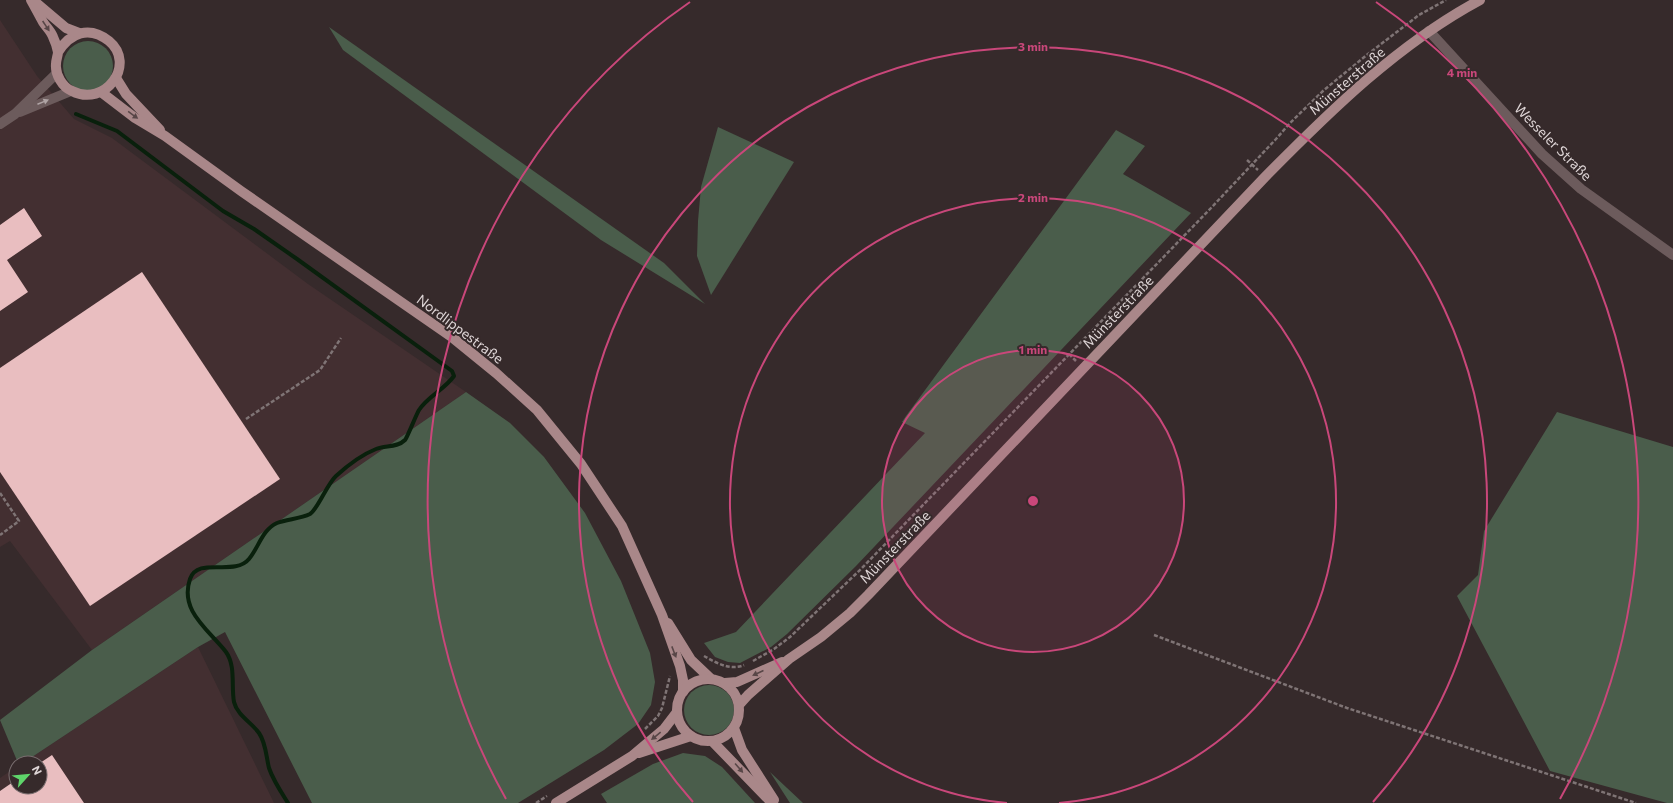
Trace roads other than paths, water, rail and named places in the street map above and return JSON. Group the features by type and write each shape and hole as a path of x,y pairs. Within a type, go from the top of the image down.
{"main road":[{"path":"32,0 66,28 79,33"},
{"path":"32,0 53,36 58,52"},
{"name":"Münsterstraße","path":"739,705 748,695 789,659 821,637 850,613 868,595 1291,151 1377,72 1429,31 1480,0"},
{"path":"92,32 104,37 111,43 117,54 119,65 116,78 110,86 102,92 91,96 71,91 62,83 57,73 56,64 58,52 64,43 79,33 92,32"},
{"name":"Nordlippestraße","path":"116,78 126,94 165,136"},
{"name":"Nordlippestraße","path":"102,92 149,127 165,136 241,191 452,338 496,373 537,410 581,464 622,526 662,615 680,666 683,680 683,692"},
{"name":"Nordlippestraße","path":"662,615 691,660 710,678"},
{"name":"Münsterstraße","path":"725,683 737,682 789,659"},
{"path":"710,678 725,683 734,693 739,705 739,713 734,728 728,734 712,741 700,740 691,736 682,726 677,712 678,701 683,692 695,681 710,678"},
{"path":"556,803 632,756 664,729 677,712"},
{"path":"734,728 742,750 776,803"},
{"path":"632,756 691,736"},
{"path":"712,741 772,803"}],"street":[{"name":"Wesseler Straße","path":"1429,31 1542,154 1581,189 1673,255"},
{"path":"0,124 15,114 57,73"},
{"path":"15,114 71,91"}],"waterway":[{"path":"76,114 117,131 223,211 254,229 297,259 452,371 454,376 419,410 408,435 402,443 370,451 350,464 333,480 310,514 277,523 272,526 264,534 249,559 242,564 200,569 194,572 190,579 188,590 192,610 204,628 226,652 229,658 232,670 233,696 236,707 241,715 259,733 264,745 269,768 277,786 288,803"}]}
